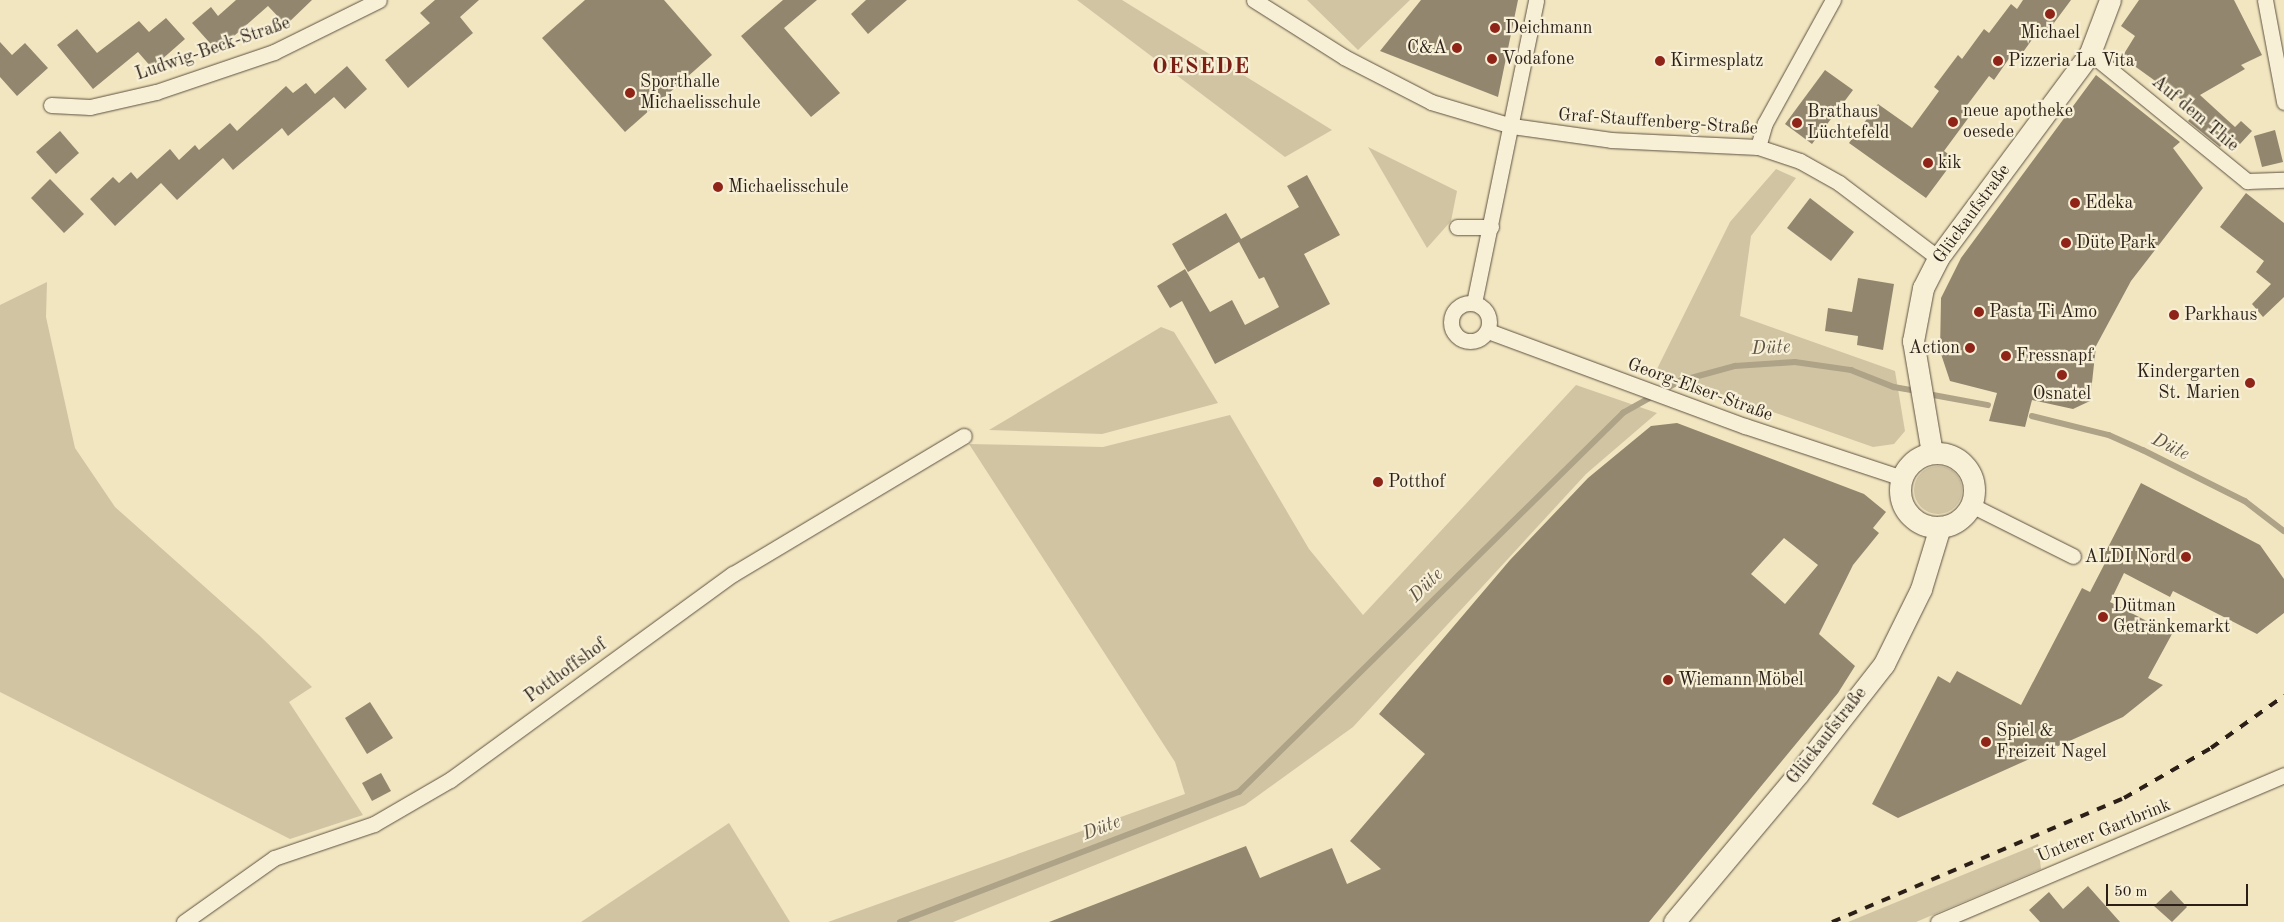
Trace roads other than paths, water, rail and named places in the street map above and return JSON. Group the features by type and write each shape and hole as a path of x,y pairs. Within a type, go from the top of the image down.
{"main road":[{"name":"Glückaufstraße","path":"1932,453 1913,341 1916,314 1923,288 1938,258 2090,53 2110,0"},
{"path":"1932,453 1954,456 1970,472 1974,489 1971,505 1958,520 1940,527 1917,521 1908,512 1900,490 1902,478 1914,462 1932,453"},
{"name":"Glückaufstraße","path":"1674,922 1798,774 1884,664 1922,589 1940,527"}],"street":[{"name":"Ludwig-Beck-Straße","path":"51,104 90,107 156,92 274,52 379,0"},
{"name":"Graf-Stauffenberg-Straße","path":"1254,0 1344,57 1431,102 1512,126 1592,139 1758,147 1800,161 1840,183 1938,258"},
{"path":"1474,302 1512,126 1536,0"},
{"path":"1758,147 1766,123 1833,0"},
{"path":"2265,0 2284,102"},
{"name":"Auf dem Thie","path":"2090,53 2247,181 2284,180"},
{"path":"1457,227 1491,227"},
{"path":"1474,302 1488,313 1488,331 1471,341 1454,332 1453,314 1461,304 1474,302"},
{"name":"Georg-Elser-Straße","path":"1488,331 1693,407 1902,478"},
{"name":"Potthoffshof","path":"184,922 274,858 374,824 450,780 733,574 964,436"},
{"path":"1971,505 2073,556"},
{"name":"Unterer Gartbrink","path":"1938,922 2284,775"}],"waterway":[{"name":"Düte","path":"900,922 1239,792 1623,413 1680,381 1735,366 1795,362 1851,370 1894,387 1916,391"},
{"name":"Düte","path":"1928,394 1988,405"},
{"name":"Düte","path":"2032,416 2109,435 2143,450 2245,501 2284,531"}],"railway":[{"path":"1832,922 2124,798 2211,748 2284,696"}],"place":[{"name":"Michael","path":"2050,14"},
{"name":"Deichmann","path":"1495,28"},
{"name":"C&A","path":"1457,48"},
{"name":"Vodafone","path":"1492,59"},
{"name":"Kirmesplatz","path":"1660,61"},
{"name":"Pizzeria La Vita","path":"1998,61"},
{"name":"Sporthalle Michaelisschule","path":"630,93"},
{"name":"neue apotheke oesede","path":"1953,122"},
{"name":"Brathaus Lüchtefeld","path":"1797,123"},
{"name":"kik","path":"1928,163"},
{"name":"Michaelisschule","path":"718,187"},
{"name":"Edeka","path":"2075,203"},
{"name":"Düte Park","path":"2066,243"},
{"name":"Pasta Ti Amo","path":"1979,312"},
{"name":"Parkhaus","path":"2174,315"},
{"name":"Action","path":"1970,348"},
{"name":"Fressnapf","path":"2006,356"},
{"name":"Osnatel","path":"2062,375"},
{"name":"Kindergarten St. Marien","path":"2250,383"},
{"name":"Potthof","path":"1378,482"},
{"name":"ALDI Nord","path":"2186,557"},
{"name":"Dütman Getränkemarkt","path":"2103,617"},
{"name":"Wiemann Möbel","path":"1668,680"},
{"name":"Spiel & Freizeit Nagel","path":"1986,742"}],"district":[{"name":"OESEDE","path":"1201,68"}]}
